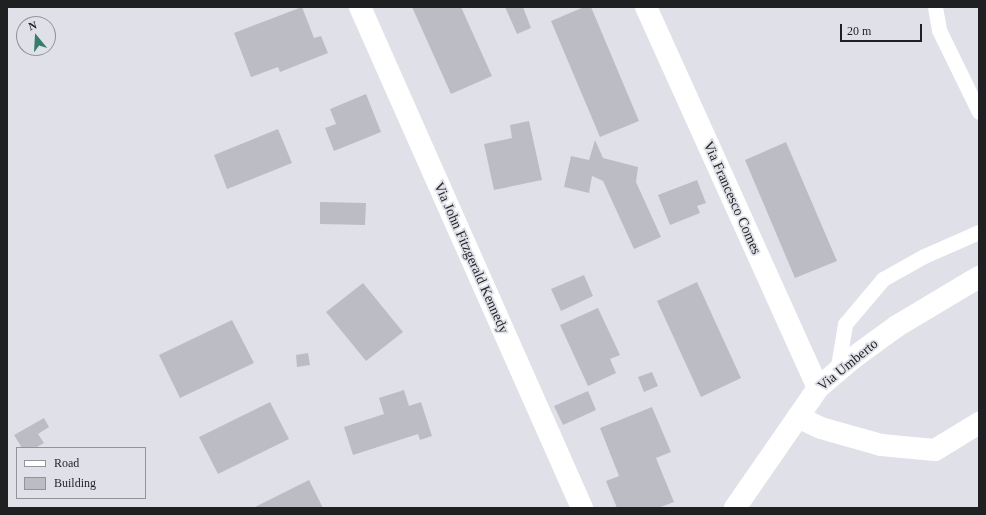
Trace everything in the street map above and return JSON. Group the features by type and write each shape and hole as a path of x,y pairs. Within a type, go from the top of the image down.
{"street":[{"name":"Via John Fitzgerald Kennedy","path":"360,7 582,508"},
{"name":"Via Francesco Comes","path":"646,7 818,388"},
{"name":"Via Umberto","path":"735,508 818,388 897,326 979,277"},
{"path":"798,417 821,428 881,445 935,450 979,423"}],"lane":[{"path":"935,7 939,30 979,112"},
{"path":"837,372 845,324 883,279 924,256 979,232"}],"building":[{"path":"302,7 314,38 321,36 328,53 280,72 278,67 251,77 234,33"},
{"path":"412,7 461,7 492,76 451,94"},
{"path":"505,7 523,7 531,28 517,34"},
{"path":"584,7 591,7 639,121 600,137 551,21"},
{"path":"366,94 381,132 334,151 325,128 336,124 330,109"},
{"path":"529,121 542,180 494,190 484,144 512,138 510,125"},
{"path":"278,129 292,163 227,189 214,155"},
{"path":"595,140 603,158 638,167 636,182 661,237 634,249 603,181 592,176 589,193 564,187 571,156 589,160"},
{"path":"786,142 837,261 795,278 745,160"},
{"path":"697,180 706,203 697,206 700,213 670,225 658,195"},
{"path":"320,202 366,203 365,225 320,224"},
{"path":"584,275 593,296 561,311 551,289"},
{"path":"697,282 741,378 701,397 657,301"},
{"path":"363,283 403,332 366,361 326,312"},
{"path":"598,308 620,355 610,359 616,373 588,386 560,325"},
{"path":"232,320 254,363 180,398 159,355"},
{"path":"308,353 310,365 297,367 296,355"},
{"path":"652,372 658,386 644,392 638,377"},
{"path":"404,390 409,406 421,402 432,436 420,440 418,434 353,455 344,427 384,414 379,398"},
{"path":"588,391 596,410 563,425 554,406"},
{"path":"270,402 289,439 218,474 199,437"},
{"path":"652,407 671,452 656,458 674,502 658,508 617,508 606,481 619,476 600,428"},
{"path":"44,418 49,427 38,434 44,443 37,447 21,447 14,435"},
{"path":"309,480 323,508 253,508"}]}
